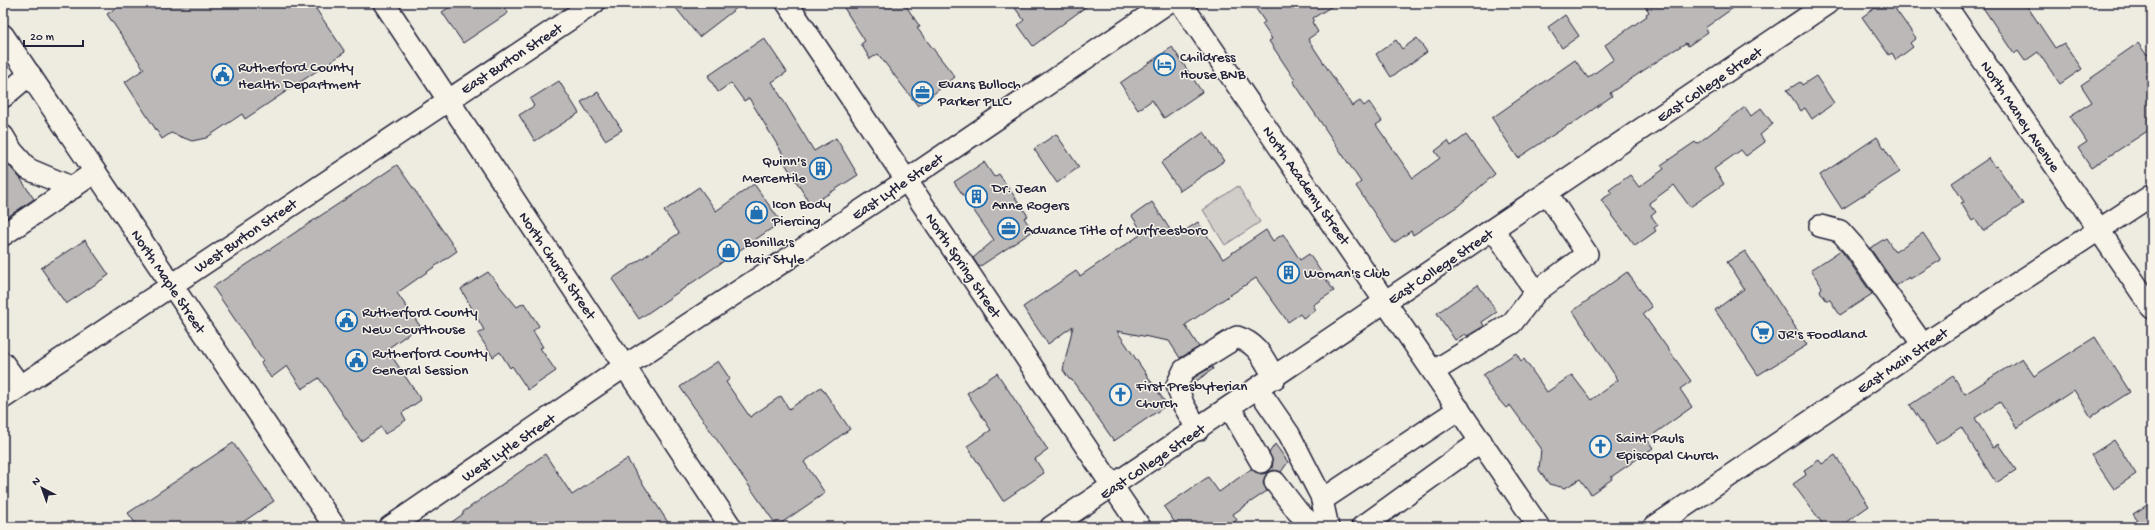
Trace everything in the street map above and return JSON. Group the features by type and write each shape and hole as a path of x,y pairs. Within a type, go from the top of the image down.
{"street":[{"name":"North Church Street","path":"384,3 731,527"},
{"name":"East Burton Street","path":"448,100 594,3"},
{"name":"North Spring Street","path":"787,3 1140,527"},
{"name":"East Lytle Street","path":"625,366 907,180 1167,3"},
{"name":"North Academy Street","path":"1180,3 1387,302 1540,527"},
{"name":"East College Street","path":"1052,527 1114,487 1828,3"},
{"name":"North Maney Avenue","path":"1944,3 2152,308"},
{"name":"North Maple Street","path":"3,35 335,527"},
{"path":"3,97 30,74"},
{"name":"West Burton Street","path":"3,398 171,284 448,100"},
{"path":"3,136 12,151 28,169 73,188"},
{"path":"3,235 95,172"},
{"path":"1434,371 1512,323 1536,292 1587,254 1547,194"},
{"name":"East Main Street","path":"1654,527 1923,345 2152,195"},
{"path":"1820,226 1840,231 1856,248 1923,345"},
{"path":"1494,230 1536,292"},
{"path":"1198,430 1183,404 1177,385 1184,370 1236,337 1250,341 1260,353 1275,378"},
{"path":"3,363 20,386"},
{"name":"West Lytle Street","path":"390,527 625,366"},
{"path":"1258,389 1288,434 1322,500 1328,527"},
{"path":"1230,408 1260,462"},
{"path":"1322,500 1459,409"},
{"path":"1362,527 1481,441"},
{"path":"1275,482 1298,512 1315,527"}],"shaded area":[{"path":"1238,186 1260,222 1225,245 1203,210"}],"building":[{"name":"Rutherford County Health Department","path":"124,3 312,3 345,52 245,119 242,114 206,138 192,141 171,133 162,139 125,82 144,69 107,14"},
{"path":"456,3 501,3 508,13 463,43 442,12"},
{"path":"672,3 743,3 699,37"},
{"path":"841,3 904,3 920,27 917,28 955,77 918,106 878,54 870,59 861,44 865,41"},
{"path":"1011,3 1091,3 1033,46 1018,25 1024,20"},
{"path":"1252,3 1337,3 1313,18 1314,20 1312,22 1318,32 1308,39 1352,106 1360,101 1364,106 1369,102 1382,121 1376,125 1413,178 1440,158 1435,151 1448,141 1451,146 1466,135 1495,174 1458,206 1413,235 1411,231 1394,243 1356,186 1361,182 1293,81 1295,80 1269,41 1272,39 1262,24 1265,22"},
{"path":"1643,3 1740,3 1705,28 1708,32 1688,46 1686,43 1671,52 1610,93 1612,96 1571,125 1570,124 1518,158 1492,118 1575,60 1588,78 1614,59 1605,45 1647,16 1646,14 1649,12"},
{"path":"1882,3 1891,3 1916,38 1910,43 1913,47 1896,60 1892,53 1889,55 1862,17"},
{"path":"1980,3 2025,3 2055,48 2064,43 2082,69 2060,84 2038,52 2025,61 2018,51 2014,54"},
{"path":"1565,15 1579,36 1562,48 1548,27"},
{"path":"764,38 787,72 772,82 814,151 836,138 858,175 811,205 784,162 787,161 749,98 744,101 731,83 718,92 708,76"},
{"path":"1417,38 1427,52 1391,77 1376,54 1396,40 1402,49"},
{"path":"2138,43 2146,54 2152,55 2152,128 2091,168 2078,148 2087,142 2070,116 2092,102 2081,85 2116,61 2115,59"},
{"name":"Childress House BNB","path":"1172,47 1202,92 1164,118 1152,100 1138,110 1120,83"},
{"path":"1816,76 1834,103 1812,119 1805,108 1801,111 1787,90 1800,82 1802,85"},
{"path":"559,81 579,113 535,141 519,115 534,106 530,99"},
{"path":"598,92 622,130 605,140 581,102"},
{"path":"1745,107 1751,116 1761,108 1773,124 1760,135 1765,142 1746,156 1741,150 1714,169 1724,184 1690,207 1674,185 1649,203 1656,212 1651,216 1658,225 1654,228 1656,231 1635,246 1601,200 1612,193 1609,190 1630,175 1639,187 1664,169 1661,165 1695,142 1697,144"},
{"path":"1204,132 1224,161 1180,191 1161,163"},
{"path":"1056,134 1079,167 1057,183 1034,149"},
{"path":"1877,137 1900,172 1842,209 1820,175"},
{"path":"1989,158 1995,167 1997,166 2023,204 1983,231 1975,219 1972,221 1961,203 1964,202 1952,183"},
{"path":"3,159 20,178 34,199 3,220"},
{"path":"984,162 994,177 999,174 1028,216 1024,218 1033,231 979,267 973,258 994,240 954,182"},
{"path":"397,165 457,251 397,293 420,326 387,349 421,400 402,413 406,420 385,434 381,427 361,441 319,378 302,389 287,366 271,378 261,363 263,361 213,287"},
{"path":"754,184 781,222 639,319 612,279 679,233 664,211 699,187 716,211"},
{"path":"1152,202 1175,237 1198,222 1223,259 1266,230 1273,241 1283,234 1300,260 1309,254 1334,291 1313,305 1316,310 1303,318 1300,314 1288,322 1256,278 1185,325 1199,347 1180,358 1169,341 1117,331 1167,405 1114,441 1072,380 1069,379 1063,370 1073,326 1048,344 1023,307 1076,271 1080,276 1143,233 1132,216"},
{"path":"1923,233 1941,260 1910,279 1909,277 1896,286 1870,248 1886,238 1895,252"},
{"path":"85,240 109,275 66,304 41,268"},
{"path":"1841,250 1872,294 1840,315 1830,300 1826,300 1820,291 1822,287 1811,270"},
{"path":"1745,251 1807,345 1758,375 1715,310 1744,289 1727,262"},
{"path":"488,272 517,307 524,303 539,326 533,331 543,347 540,348 556,371 528,390 512,366 510,368 500,352 493,357 478,334 484,330 461,289"},
{"path":"1627,272 1652,307 1643,314 1691,381 1680,389 1692,407 1647,439 1653,448 1611,477 1612,479 1591,494 1580,479 1565,488 1549,484 1539,470 1541,448 1510,405 1506,408 1499,400 1487,384 1488,383 1483,375 1516,353 1521,361 1524,359 1547,392 1572,375 1591,400 1618,380 1573,311"},
{"path":"1478,285 1497,312 1482,322 1484,326 1467,336 1465,334 1455,340 1437,313"},
{"path":"2095,337 2130,392 2091,417 2074,390 2017,428 2000,402 1975,418 1993,448 1998,444 2016,470 1996,483 1961,427 1936,444 1910,405 1953,376 1965,394 2022,358 2034,376"},
{"path":"718,361 730,379 726,382 750,417 781,396 789,409 821,387 850,429 804,462 825,493 777,526 680,387"},
{"path":"1212,367 1213,369 1195,382 1193,378"},
{"path":"997,373 1048,450 1035,459 1044,473 1003,501 967,446 991,430 967,393"},
{"path":"2114,440 2136,474 2114,489 2091,455"},
{"path":"233,443 274,501 243,522 242,527 138,527 128,513"},
{"path":"1275,444 1288,462 1281,472 1274,470 1267,473 1272,468 1273,462 1269,453"},
{"path":"545,454 572,495 627,459 671,527 445,527 463,514 463,512"},
{"path":"1835,455 1869,506 1839,527 1825,527 1793,484 1806,475 1804,470 1819,460 1822,464"},
{"path":"1251,469 1261,474 1267,473 1263,483 1267,491 1233,514 1237,520 1227,527 1178,527 1164,507 1208,477 1219,492"},
{"path":"2152,502 2152,527 2142,527 2133,514"}],"place":[{"name":"Childress House BNB","path":"1165,65"},
{"name":"Rutherford County Health Department","path":"222,75"},
{"name":"Evans Bulloch Parker PLLC","path":"922,92"},
{"name":"Quinn's Mercentile","path":"821,169"},
{"name":"Dr. Jean Anne Rogers","path":"976,196"},
{"name":"Icon Body Piercing","path":"756,212"},
{"name":"Advance Title of Murfreesboro","path":"1009,229"},
{"name":"Bonilla's Hair Style","path":"728,250"},
{"name":"Woman's Club","path":"1288,272"},
{"name":"Rutherford County New Courthouse","path":"347,320"},
{"name":"JR's Foodland","path":"1763,333"},
{"name":"Rutherford County General Session","path":"356,361"},
{"name":"First Presbyterian Church","path":"1120,394"},
{"name":"Saint Pauls Episcopal Church","path":"1600,446"}]}
